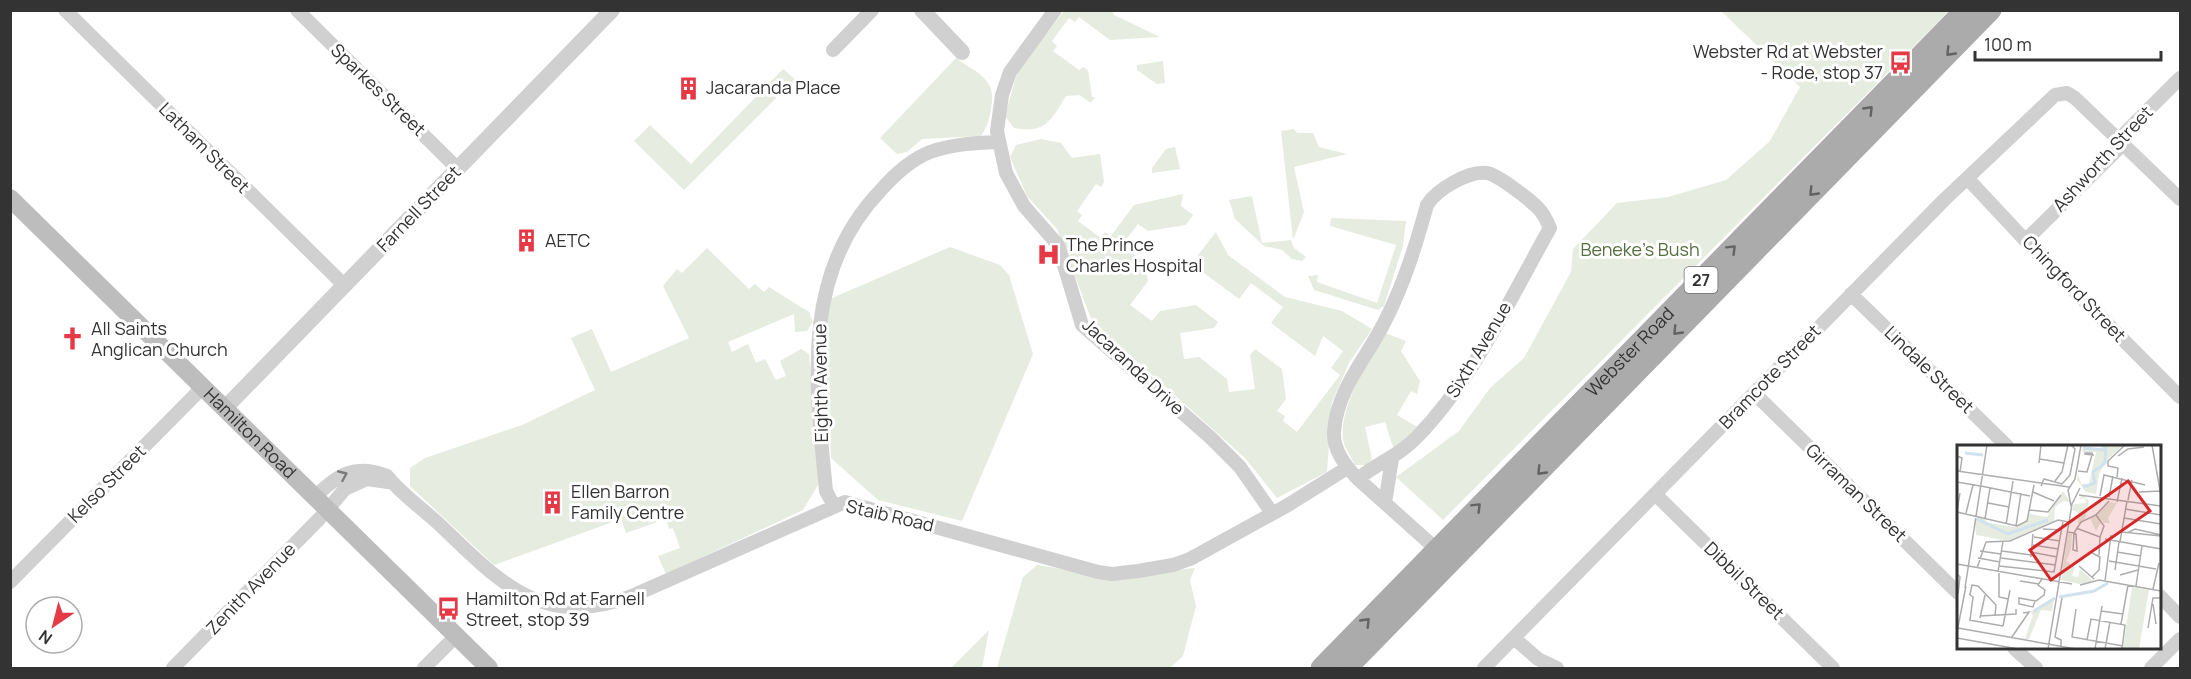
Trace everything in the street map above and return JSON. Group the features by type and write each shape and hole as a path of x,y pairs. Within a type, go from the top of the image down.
{"main road":[{"name":"Webster Road","path":"1347,669 1444,555 1965,10"},
{"name":"Webster Road","path":"1321,669 1444,555 1990,10"},
{"name":"Hamilton Road","path":"10,198 489,669"}],"street":[{"name":"Latham Street","path":"64,10 344,285"},
{"name":"Sparkes Street","path":"297,10 458,169"},
{"name":"Farnell Street","path":"225,408 612,10"},
{"path":"833,50 872,10"},
{"path":"922,10 962,52"},
{"name":"Jacaranda Drive","path":"1055,10 1010,72 998,113 998,142 1006,173 1024,206 1058,245 1082,325 1211,438 1240,467 1272,513"},
{"name":"Ashworth Street","path":"2026,240 2118,149 2125,133 2181,78"},
{"name":"Bramcote Street","path":"1484,669 1851,294 2051,98 2063,92 2075,98 2122,141"},
{"path":"2122,141 2181,199"},
{"name":"Eighth Avenue","path":"834,506 826,491 818,343 822,300 835,260 869,201 902,169 932,151 957,144 998,142"},
{"name":"Sixth Avenue","path":"1347,468 1336,449 1334,433 1341,403 1354,370 1380,331 1407,273 1427,205 1433,195 1462,180 1480,173 1492,174 1539,208 1550,228 1476,360 1447,405 1416,439 1392,459 1374,465 1358,479"},
{"name":"Chingford Street","path":"1968,179 2181,397"},
{"name":"Lindale Street","path":"1851,294 2005,445"},
{"name":"Kelso Street","path":"10,582 203,387"},
{"name":"Girraman Street","path":"1754,393 1957,591"},
{"path":"1385,503 1392,459"},
{"path":"1347,468 1444,555"},
{"name":"Staib Road","path":"315,497 337,476 357,470 378,472 387,476 409,495 489,572 509,588 546,603 573,606 613,603 632,596 845,502 1112,574 1173,565 1272,513 1347,468"},
{"path":"328,510 345,489 358,481 393,483"},
{"name":"Dibbil Street","path":"1655,494 1833,669"},
{"name":"Zenith Avenue","path":"173,669 328,510"},
{"path":"2161,597 2181,617"},
{"path":"423,669 456,636"},
{"path":"1514,638 1538,659 1557,669"},
{"path":"2151,669 2181,639"},
{"path":"2015,649 2036,669"}],"green space":[{"path":"1064,11 1112,11 1114,15 1160,37 1110,40 1079,17 1075,22 1069,18 1052,41 1057,46 1053,51 1079,70 1083,67 1088,70 1092,97 1095,97 1091,103 1079,95 1066,96 1051,118 1041,127 1014,128 1005,116 1018,70"},
{"name":"Beneke's Bush","path":"1721,11 1949,11 1443,520 1396,477 1459,431 1490,388 1524,358 1571,272 1573,249 1617,203 1668,197 1726,180 1770,141 1800,87"},
{"path":"956,58 979,73 989,84 992,99 983,133 981,136 922,139 907,152 897,154 880,138"},
{"path":"1163,61 1165,83 1157,84 1137,70 1137,65"},
{"path":"783,69 795,79 684,190 634,141 650,125 691,164"},
{"path":"1294,129 1297,133 1313,133 1319,147 1347,154 1294,167 1304,212 1293,240 1281,131"},
{"path":"1041,139 1061,143 1072,158 1100,154 1104,182 1101,187 1096,184 1077,211 1082,215 1078,221 1101,238 1105,232 1111,236 1134,205 1183,194 1181,206 1193,215 1186,225 1148,231 1138,224 1122,245 1145,263 1148,281 1130,305 1152,321 1160,311 1196,305 1218,322 1214,328 1180,333 1184,359 1199,357 1227,379 1229,392 1255,389 1250,355 1255,349 1282,369 1286,399 1277,411 1285,416 1283,421 1297,432 1340,375 1331,368 1343,351 1323,336 1315,356 1271,323 1283,307 1251,283 1239,299 1200,270 1198,255 1216,232 1228,255 1285,297 1342,311 1372,329 1349,363 1332,402 1327,472 1277,498 1245,458 1092,321 1057,229 1027,196 1010,157 1016,145"},
{"path":"1175,147 1180,169 1152,173 1152,168 1166,149"},
{"path":"1252,196 1262,243 1291,240 1294,248 1306,257 1302,261 1292,259 1282,250 1264,246 1235,219 1229,200"},
{"path":"1331,218 1406,221 1403,246 1384,306 1378,310 1314,290 1308,276 1318,275 1317,282 1377,303 1396,245 1330,226"},
{"path":"950,247 1000,265 1009,275 1033,354 962,521 878,500 831,458 825,336 830,299"},
{"path":"707,248 749,289 755,284 764,292 769,287 809,312 813,322 807,331 795,332 794,314 728,342 732,352 748,344 756,363 765,359 776,380 786,376 780,361 801,349 809,354 819,483 803,510 666,574 658,556 680,548 673,528 669,529 666,519 626,533 621,519 494,565 410,486 410,468 425,458 522,425 595,390 571,338 592,329 611,372 689,338 663,286 677,269 682,273"},
{"path":"1385,333 1406,341 1401,351 1420,381 1417,394 1411,391 1397,415 1419,428 1403,446 1393,447 1385,422 1365,427 1372,459 1368,465 1355,465 1343,439 1346,412 1356,384"},
{"path":"1037,565 1113,577 1195,568 1190,580 1196,606 1183,656 1170,668 997,668 1023,577"},
{"path":"989,630 982,668 951,668"}],"place":[{"name":"Webster Rd at Webster - Rode, stop 37","path":"1901,62"},
{"name":"Jacaranda Place","path":"688,88"},
{"name":"AETC","path":"527,241"},
{"name":"The Prince Charles Hospital","path":"1048,255"},
{"name":"All Saints Anglican Church","path":"73,339"},
{"name":"Ellen Barron Family Centre","path":"553,502"},
{"name":"Hamilton Rd at Farnell Street, stop 39","path":"448,609"}]}
